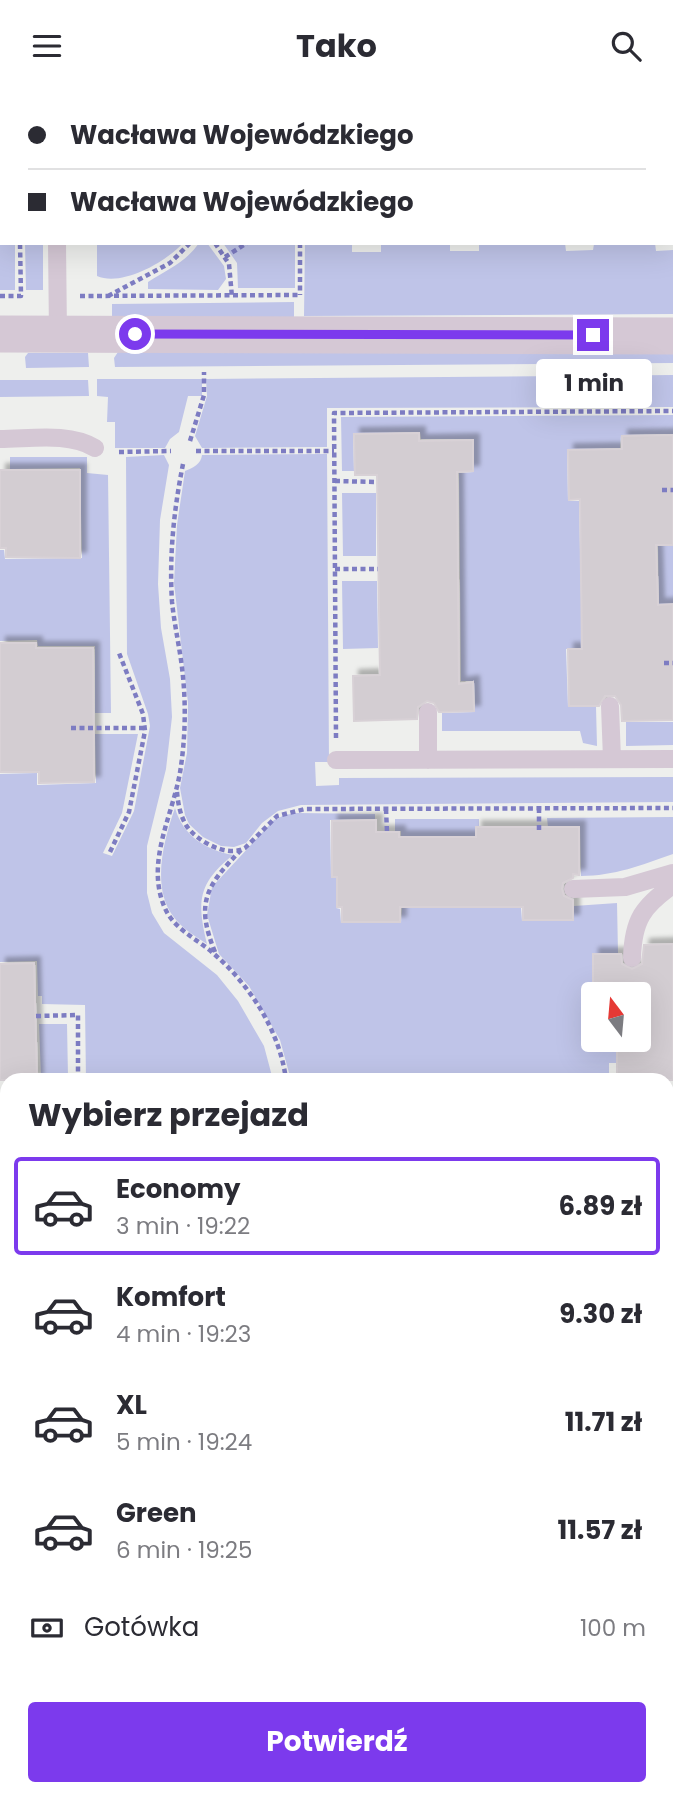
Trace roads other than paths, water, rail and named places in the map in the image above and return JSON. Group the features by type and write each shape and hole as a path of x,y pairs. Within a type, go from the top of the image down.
{"street":[{"path":"0,334 673,336"}],"lane":[{"path":"57,245 58,334"},
{"path":"0,439 71,439 95,448"},
{"path":"610,706 612,759"},
{"path":"428,712 428,760"},
{"path":"336,760 673,759"},
{"path":"573,890 625,887 673,873"},
{"path":"632,958 633,939 639,917 658,894 673,885"}]}
